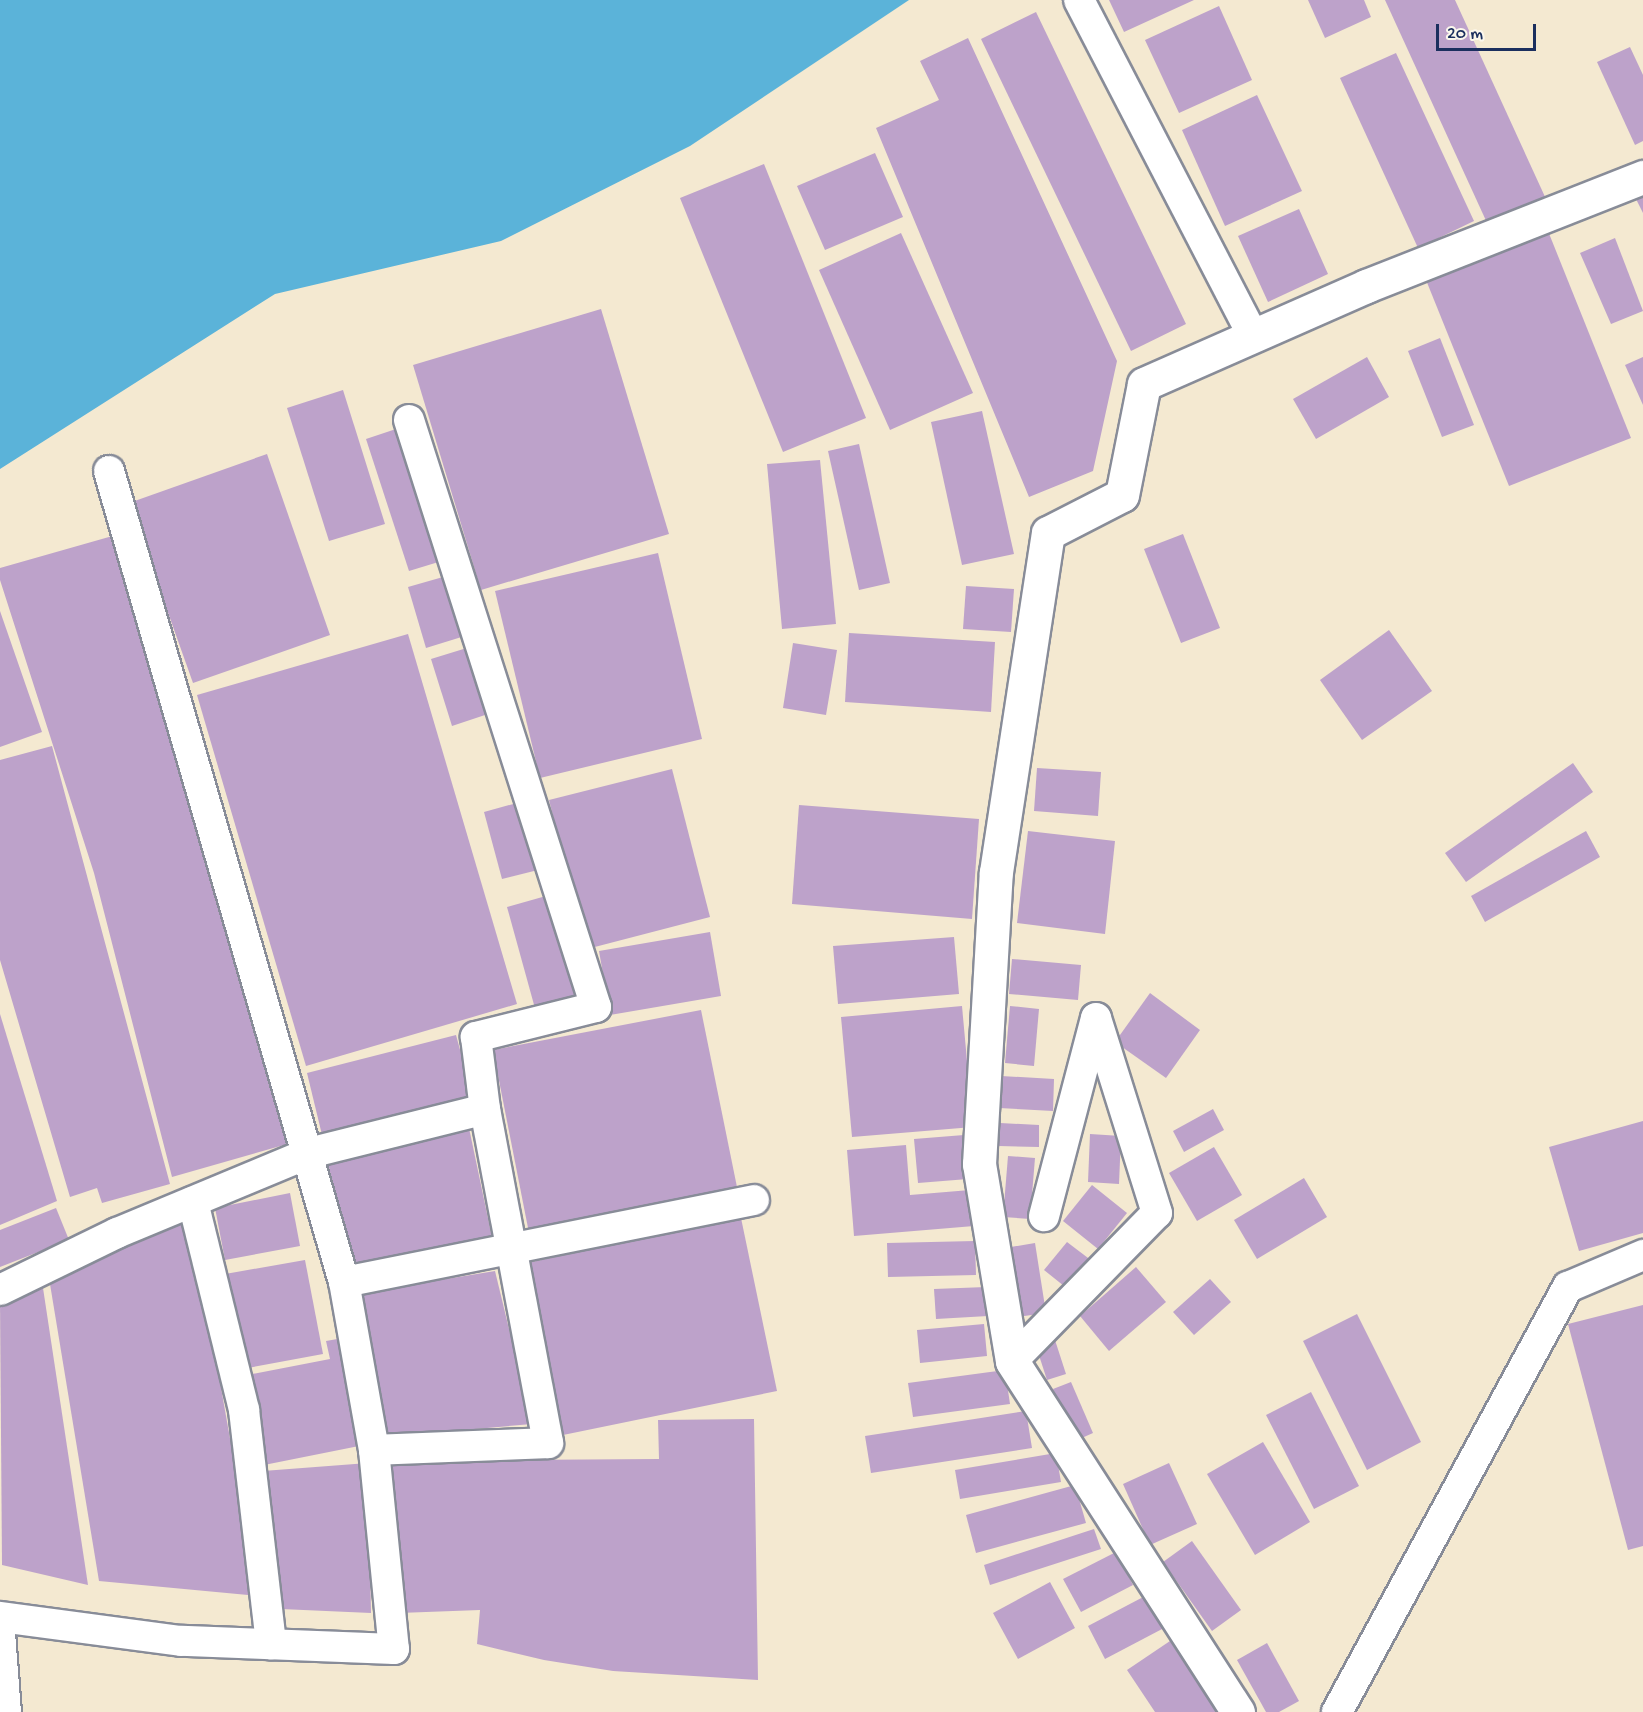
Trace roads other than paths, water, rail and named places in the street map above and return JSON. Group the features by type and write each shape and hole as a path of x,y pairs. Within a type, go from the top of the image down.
{"street":[{"path":"1079,0 1253,336"},
{"path":"1238,1712 1012,1361 980,1164 996,872 1048,532 1122,495 1144,384 1253,336 1643,177"},
{"path":"374,1450 548,1443 485,1109 476,1037 596,1006 409,420"},
{"path":"0,1617 181,1641 394,1649 374,1450 344,1282 309,1153 109,471"},
{"path":"1012,1361 1157,1213 1096,1018 1044,1216"},
{"path":"0,1290 193,1202 309,1153 485,1109"},
{"path":"344,1282 512,1252 754,1200"},
{"path":"193,1202 244,1410 271,1644"},
{"path":"1337,1712 1568,1287 1643,1255"},
{"path":"0,1633 6,1712"}],"water":[{"path":"0,0 909,0 690,146 501,241 275,294 0,469"}]}
